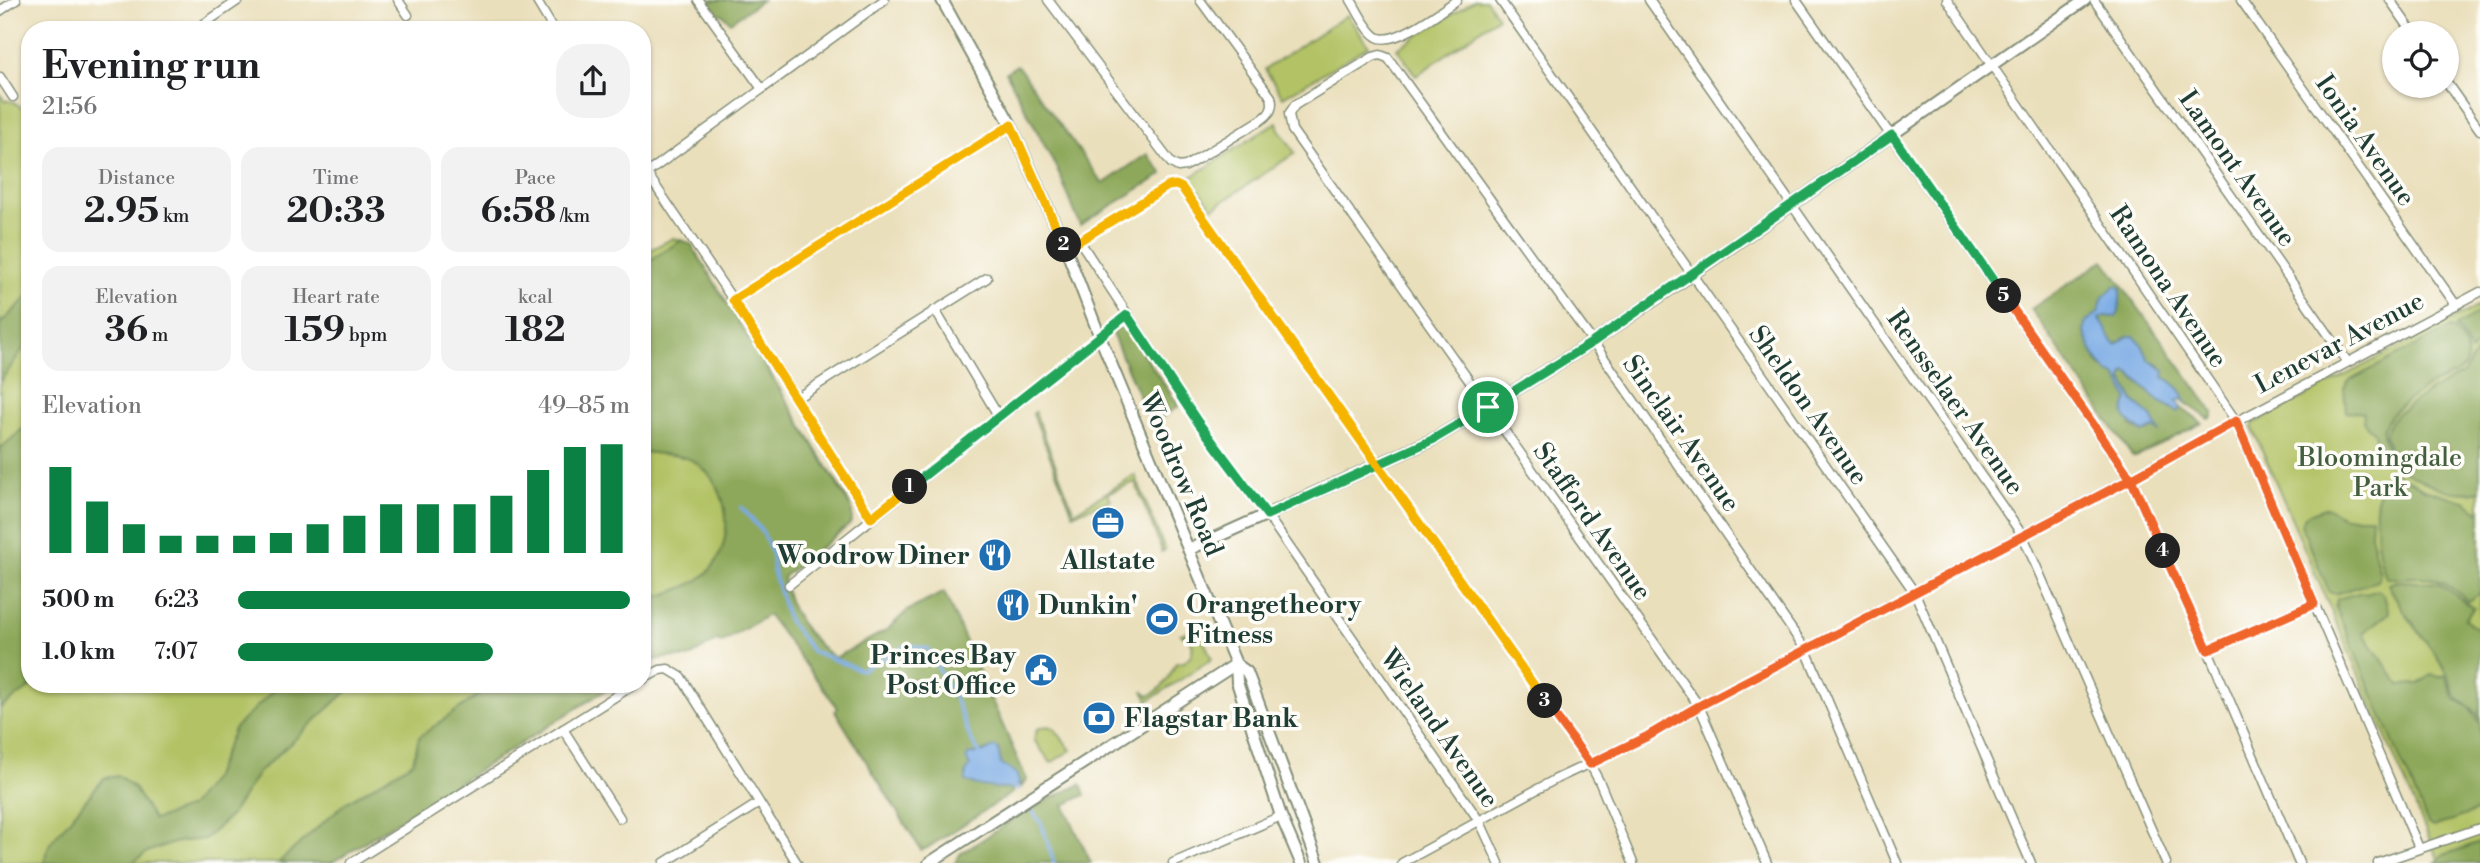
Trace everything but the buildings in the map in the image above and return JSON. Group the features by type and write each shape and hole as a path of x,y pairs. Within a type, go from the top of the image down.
{"street":[{"path":"0,11 16,0"},
{"path":"208,21 239,0"},
{"path":"398,0 408,15"},
{"path":"536,0 549,21"},
{"path":"698,0 762,89"},
{"path":"651,166 884,0"},
{"name":"Woodrow Road","path":"943,0 1011,125 1066,249 1236,664 1237,682 1281,816 1301,863"},
{"path":"1048,0 1171,163 1178,167 1185,166 1261,120 1272,107 1271,97 1200,0"},
{"path":"1351,0 1374,34 1383,39 1399,36 1457,0"},
{"name":"Sheldon Avenue","path":"1500,0 1915,593 2031,863"},
{"name":"Rensselaer Avenue","path":"1649,0 2023,536 2166,863"},
{"path":"1796,0 2131,479 2299,863"},
{"name":"Ramona Avenue","path":"1947,0 2236,421 2420,848"},
{"path":"1189,549 1380,465 1432,440 1488,407 1593,342 1692,275 2085,0"},
{"name":"Lamont Avenue","path":"2094,0 2347,361"},
{"name":"Ionia Avenue","path":"2241,0 2456,305"},
{"path":"2390,0 2405,21"},
{"name":"Stafford Avenue","path":"1384,55 1373,57 1293,107 1289,114 1292,130 1699,706 1767,863"},
{"name":"Sinclair Avenue","path":"1384,55 1593,342 1806,650 1897,863"},
{"path":"0,77 13,97"},
{"path":"2457,98 2480,130"},
{"path":"733,300 1011,125"},
{"path":"651,179 733,300 871,518"},
{"path":"1066,249 1166,187 1176,185 1182,188 1590,764 1633,863"},
{"name":"Wieland Avenue","path":"1079,240 1197,421 1267,515 1480,822 1499,863"},
{"path":"795,399 987,278"},
{"name":"Lenevar Avenue","path":"1402,863 1556,779 1648,736 1699,706 2480,292"},
{"path":"935,310 999,417"},
{"path":"789,585 1127,315"},
{"path":"2208,650 2314,604"},
{"path":"936,861 1236,664"},
{"name":"Woodrow Road","path":"1236,664 1247,672 1318,863"},
{"path":"651,675 668,668 681,677 797,863"},
{"path":"357,861 621,693"},
{"path":"563,729 620,818"},
{"path":"664,863 759,803"},
{"path":"1173,863 1298,806"},
{"path":"2378,863 2480,828"}],"green space":[{"path":"708,0 762,0 730,22 722,14 718,14"},
{"path":"1475,0 1486,0 1498,17 1416,76 1397,48"},
{"path":"1347,15 1369,46 1283,97 1265,69"},
{"path":"1017,65 1103,184 1147,154 1163,174 1080,225 1059,173 1006,72"},
{"path":"0,94 4,100 21,107 21,693 601,693 331,863 0,863"},
{"path":"1277,122 1295,153 1213,208 1190,178"},
{"path":"673,238 691,244 847,499 852,509 852,521 783,577 651,661 651,249"},
{"path":"682,240 691,244 852,509 852,521 849,525 783,577 789,601 808,633 835,658 887,630 907,611 944,592 1027,780 1021,787 1016,773 1001,764 998,748 969,755 972,784 1012,789 1012,793 927,848 921,850 835,711 838,708 768,615 721,643 718,640 688,658 673,657 651,662 651,599 685,586 707,573 717,561 723,546 726,515 716,485 707,472 695,462 684,457 651,453 651,259"},
{"path":"2104,260 2213,412 2213,417 2209,419 2186,403 2178,388 2164,377 2161,366 2149,360 2142,345 2128,336 2115,345 2111,341 2092,352 2100,365 2119,379 2128,399 2131,426 2143,433 2154,428 2158,431 2152,417 2134,402 2122,377 2127,372 2156,399 2178,412 2181,408 2202,423 2136,457 2132,456 2031,309"},
{"path":"21,303 21,352 0,382 0,324"},
{"name":"Bloomingdale Park","path":"2480,305 2480,863 2434,863 2439,861 2252,427 2254,423"},
{"path":"2480,312 2480,341 2471,352 2456,326"},
{"path":"1121,325 1179,406 1159,419 1151,421 1147,414 1113,336 1113,331"},
{"path":"2449,328 2454,329 2465,347 2465,364 2459,372 2414,396 2390,416 2383,433 2388,453 2387,463 2376,453 2374,433 2363,421 2364,413 2346,411 2344,389 2347,382"},
{"path":"2480,347 2480,491 2469,493 2447,490 2425,482 2394,465 2385,435 2389,423 2398,413 2433,389 2463,374"},
{"path":"1035,412 1074,512 1135,475 1165,550 1161,552 1135,482 1108,493 1111,500 1073,514 1033,414"},
{"path":"21,430 22,693 0,708 0,449"},
{"path":"2390,471 2424,489 2467,502 2480,512 2480,593 2468,601 2446,584 2430,578 2386,578 2379,553 2376,508 2383,481"},
{"path":"2327,507 2343,517 2371,517 2370,534 2380,574 2377,581 2335,594 2329,592 2301,524 2306,515"},
{"path":"2397,581 2438,583 2474,608 2465,619 2480,631 2480,718 2456,696 2446,671 2394,596 2388,584"},
{"path":"2378,590 2384,595 2389,613 2363,633 2400,685 2419,684 2431,675 2445,675 2454,698 2470,708 2480,723 2480,810 2434,827 2428,824 2335,606 2337,599"},
{"path":"1198,628 1212,659 1148,701 1143,691 1149,696 1159,690 1176,663 1184,662 1191,655 1191,642 1181,634"},
{"path":"271,693 345,693 258,773 231,815 205,839 177,842 149,851 132,863 44,863 50,843 104,778 119,776 134,788 154,820 190,807 214,777 234,729"},
{"path":"481,693 601,693 331,863 278,863 345,803 413,762 419,737"},
{"path":"1047,726 1054,728 1071,750 1051,763 1034,740 1037,729"},
{"path":"1081,784 1085,795 1064,805 1091,863 955,863 960,854 1033,807"},
{"path":"2480,842 2480,863 2434,863 2439,861 2441,856"}],"water":[{"path":"2115,286 2121,288 2119,311 2116,317 2104,316 2099,319 2111,339 2116,345 2128,336 2134,336 2149,360 2165,370 2164,377 2178,388 2185,398 2186,403 2181,399 2176,401 2181,408 2178,412 2156,399 2131,374 2124,374 2122,380 2134,402 2152,417 2159,431 2154,428 2143,433 2127,419 2124,411 2128,399 2117,376 2108,373 2092,352 2084,331 2085,323 2098,313 2103,297"},
{"path":"994,747 998,748 1001,764 1016,773 1021,787 1017,785 1012,789 995,788 966,781 966,772 970,766 966,758 969,754 980,754"}],"waterway":[{"path":"741,507 762,531 772,553 773,570 788,620 812,651 861,670 908,645 928,649 956,701 971,740 982,757"},
{"path":"1011,783 1017,790"},
{"path":"1032,810 1042,825 1054,863"}],"place":[{"name":"Allstate","path":"1108,523"},
{"name":"Woodrow Diner","path":"995,555"},
{"name":"Dunkin'","path":"1013,605"},
{"name":"Orangetheory Fitness","path":"1162,619"},
{"name":"Princes Bay Post Office","path":"1041,670"},
{"name":"Flagstar Bank","path":"1099,718"}],"route":[{"path":"1488,407 1432,440 1380,465 1267,515 1197,421 1127,315 871,518 733,300 1011,125 1066,249 1166,187 1180,186 1380,465 1590,764 1648,736 1699,706 2131,479 2208,650 2314,604 2236,421 2131,479 1892,135 1593,342 1488,407"}]}
